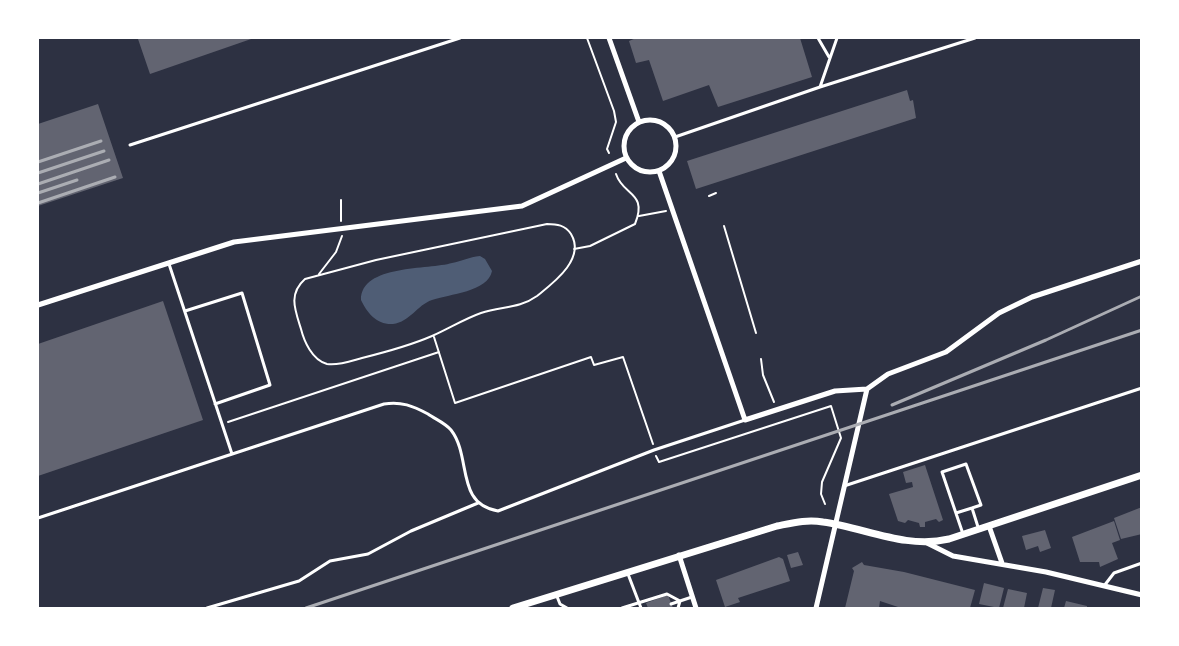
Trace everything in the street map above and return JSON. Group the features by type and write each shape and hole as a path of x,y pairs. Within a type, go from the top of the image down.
{"street":[{"path":"609,38 639,122"},
{"path":"657,120 665,124 675,137 675,155 670,163 659,171 646,172 637,169 626,158 624,139 628,131 639,122 657,120"},
{"path":"38,305 168,262 247,239 522,206 626,158"},
{"path":"659,171 745,420 836,391 867,389 888,374 946,352 999,313 1032,297 1142,261"},
{"path":"816,609 867,389"},
{"path":"927,543 989,526 1142,475"},
{"path":"518,608 627,571 777,525 806,521 836,524 896,539 927,543 953,556 987,564 1002,563 1142,595"},
{"path":"989,526 1002,563"},
{"path":"679,555 696,609"}],"lane":[{"path":"130,145 460,38"},
{"path":"818,38 830,58"},
{"path":"820,87 837,38"},
{"path":"675,137 820,87 975,38"},
{"path":"168,262 232,454"},
{"path":"185,311 242,293 270,385 215,404"},
{"path":"843,487 1142,388"},
{"path":"38,518 384,404 400,402 424,412 450,429 472,497 483,508 498,511 654,450 745,420"},
{"path":"956,513 981,505 966,464 942,472 963,534"},
{"path":"207,609 299,580 330,561 368,554 411,531 478,503"},
{"path":"972,508 979,529"},
{"path":"1104,586 1114,573 1142,563"},
{"path":"627,571 641,609"},
{"path":"556,594 559,606 567,609"},
{"path":"622,609 667,594 680,601"},
{"path":"671,604 692,597"},
{"path":"678,609 680,601"}],"path":[{"path":"587,38 614,111 616,122 607,149 609,153"},
{"path":"574,249 590,246 635,224 638,216 638,200 616,174"},
{"path":"709,196 716,193"},
{"path":"341,200 341,221"},
{"path":"638,216 666,211"},
{"path":"547,224 558,224 570,233 574,249 565,270 525,304 484,312 403,348 347,363 321,362 313,355 303,336 293,303 297,285 319,274 547,224"},
{"path":"724,226 756,333"},
{"path":"319,274 336,252 342,236"},
{"path":"433,336 455,403 591,357 594,365 623,357 652,444"},
{"path":"222,424 439,352"},
{"path":"761,359 774,402"},
{"path":"656,456 659,462 831,406 841,438 822,482 821,494 825,504"}],"water":[{"path":"480,256 485,259 492,271 483,284 427,302 399,323 387,324 377,320 361,300 364,288 372,280 384,274"}],"building":[{"path":"254,38 150,74 138,39"},
{"path":"636,38 800,38 812,77 718,107 709,85 663,101 649,60 636,63 629,41"},
{"path":"907,90 910,101 913,100 916,118 696,189 687,161"},
{"path":"98,104 123,178 38,206 38,124"},
{"path":"163,301 203,420 38,476 38,344"},
{"path":"925,465 943,520 925,522 925,527 920,527 919,523 908,520 905,523 898,521 889,494 913,487 912,482 906,483 903,472"},
{"path":"1142,507 1142,534 1121,539 1114,518"},
{"path":"1114,521 1120,540 1112,543 1118,559 1100,567 1099,562 1080,562 1072,537"},
{"path":"1045,530 1051,548 1040,552 1038,546 1026,550 1022,536"},
{"path":"798,552 803,565 791,568 787,555"},
{"path":"779,557 783,559 790,581 738,598 740,602 725,607 716,580"},
{"path":"862,562 864,565 904,572 975,590 970,608 901,608 880,601 879,608 845,608 854,571 852,568"},
{"path":"984,583 1004,588 999,608 979,604"},
{"path":"1043,588 1055,590 1051,608 1038,608"},
{"path":"1008,589 1027,593 1024,608 1003,608"},
{"path":"668,595 673,608 648,608 646,603"},
{"path":"1066,601 1087,606 1087,608 1064,608"}],"railway":[{"path":"38,162 101,141"},
{"path":"38,173 104,151"},
{"path":"38,184 109,160"},
{"path":"38,203 115,177"},
{"path":"38,193 77,180"},
{"path":"892,405 1046,340 1142,296"},
{"path":"306,608 1142,330"}]}
